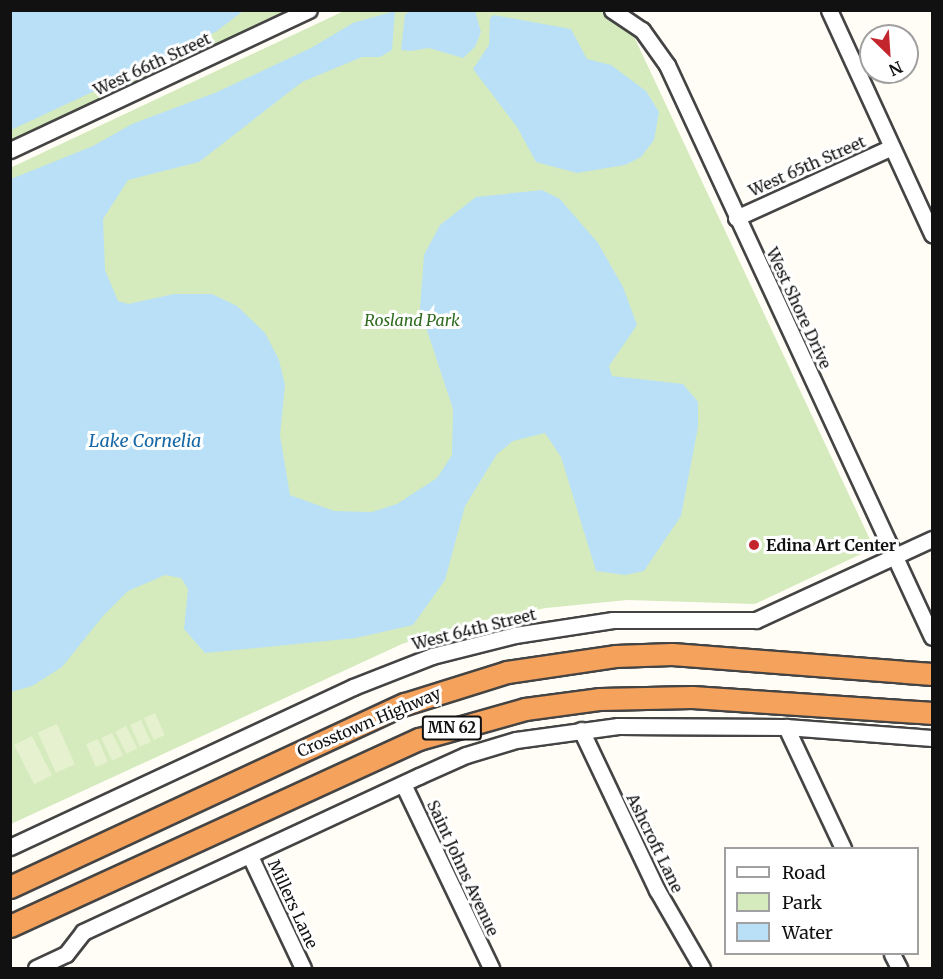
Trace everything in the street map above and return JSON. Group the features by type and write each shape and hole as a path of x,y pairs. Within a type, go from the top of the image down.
{"highway":[{"name":"Crosstown Highway","path":"10,887 405,704 507,672 615,656 672,654 933,674"},
{"path":"788,662 933,662"},
{"name":"MN 62","path":"10,926 419,739 525,709 600,699 692,697 933,713"}],"street":[{"name":"West 66th Street","path":"10,150 309,10"},
{"name":"West Shore Drive","path":"612,10 642,30 666,64 933,637"},
{"path":"829,10 933,234"},
{"name":"West 65th Street","path":"736,218 892,147"},
{"name":"West 64th Street","path":"10,847 353,687 432,656 515,635 613,620 756,620 933,539"},
{"path":"36,969 66,954 83,932 466,755 516,740 618,726 786,727 933,738"},
{"path":"786,727 842,847"},
{"name":"Ashcroft Lane","path":"581,730 657,890 702,969"},
{"name":"Saint Johns Avenue","path":"403,784 491,969"},
{"name":"Millers Lane","path":"250,856 303,969"}],"green space":[{"path":"11,10 289,11 11,141"},
{"name":"Rosland Park","path":"344,11 622,11 874,548 755,604 627,600 546,608 470,623 402,644 11,824 10,168"},
{"path":"155,713 165,735 154,740 144,718"},
{"path":"141,720 151,742 140,747 130,725"},
{"path":"57,724 75,764 56,773 38,733"},
{"path":"126,726 137,748 127,754 115,731"},
{"path":"112,733 123,755 112,761 101,738"},
{"path":"32,736 52,775 34,784 14,745"},
{"path":"98,739 108,762 96,767 86,744"}],"water":[{"path":"11,10 243,11 217,31 161,60 11,130"},
{"name":"Lake Cornelia","path":"395,11 392,50 380,57 362,57 302,82 199,162 128,180 103,219 105,270 118,301 128,304 174,294 212,294 237,306 265,333 279,360 285,385 280,435 290,495 334,511 372,512 397,504 437,478 452,455 453,409 420,309 424,255 440,225 476,197 542,190 560,199 598,243 623,287 637,325 609,366 612,376 683,384 698,402 698,427 681,516 644,571 625,575 596,571 561,457 545,433 513,441 497,454 465,506 445,580 413,625 356,638 205,653 184,629 188,589 181,578 165,575 128,591 103,616 62,667 32,686 11,692 11,179 93,146 132,124 217,92 311,48 353,23"},
{"path":"411,11 475,11 481,32 475,47 463,58 429,48 401,50 405,14"},
{"path":"494,15 571,29 587,59 611,65 646,91 659,112 654,140 641,157 625,165 577,173 536,162 517,127 473,69 489,45 490,18"}],"place":[{"name":"Edina Art Center","path":"754,545"}]}
